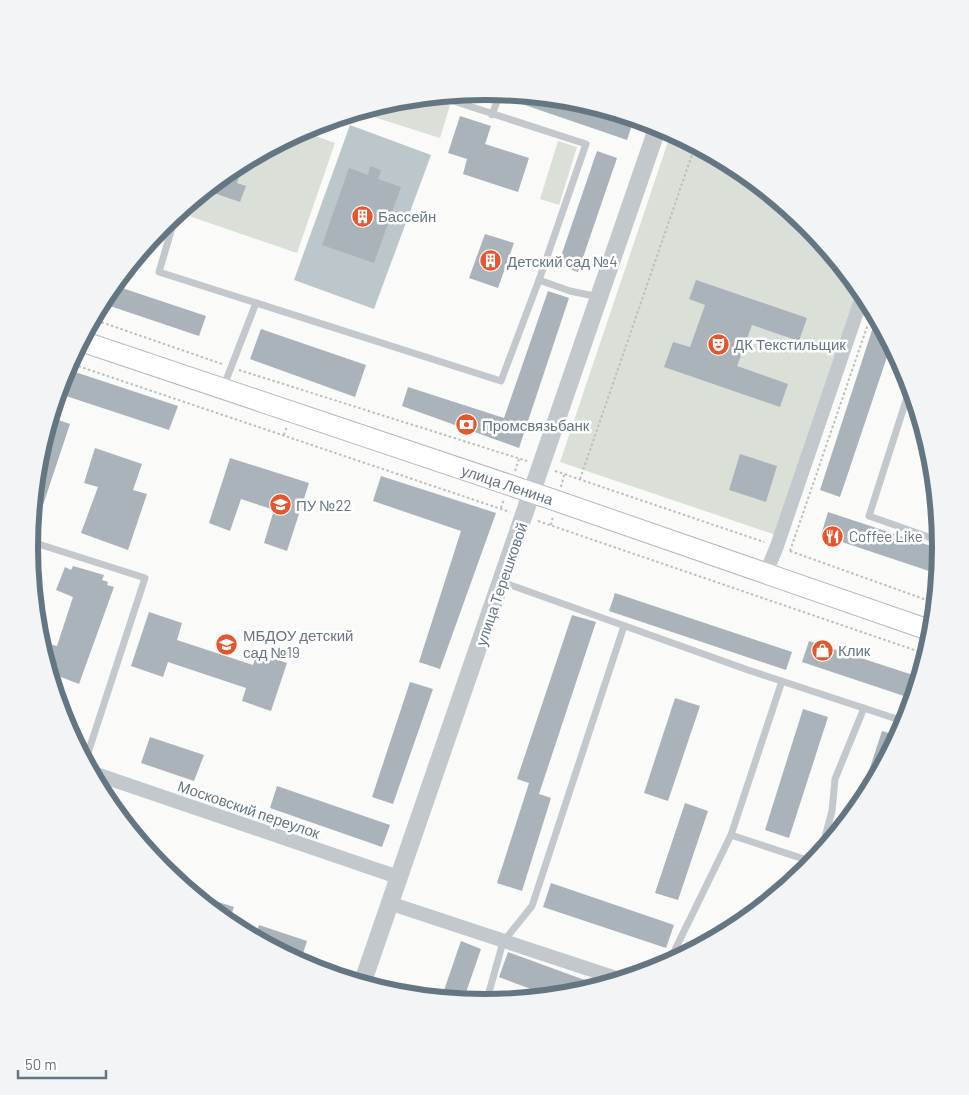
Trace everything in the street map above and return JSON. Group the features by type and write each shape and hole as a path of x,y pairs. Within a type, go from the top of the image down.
{"main road":[{"name":"улица Ленина","path":"87,343 533,493 765,575 924,628"}],"street":[{"name":"улица Терешковой","path":"364,978 533,493 655,135"},
{"path":"765,575 784,549 867,316"},
{"name":"Московский переулок","path":"100,775 398,877"},
{"path":"389,904 610,976"}],"lane":[{"path":"492,115 497,100"},
{"path":"172,227 159,272 501,381 539,280 586,144 453,101"},
{"path":"539,280 570,291 599,297"},
{"path":"223,389 256,303"},
{"path":"906,399 868,516 932,537"},
{"path":"38,544 145,578 88,753"},
{"path":"501,582 782,681 897,719"},
{"path":"489,994 503,942 532,906 624,626"},
{"path":"674,952 731,835 782,681"},
{"path":"825,837 832,811 835,779 864,708"},
{"path":"731,835 805,859"}],"path":[{"path":"580,479 693,152"},
{"path":"784,549 867,316"},
{"path":"99,321 231,367 542,466 929,601"},
{"path":"77,366 919,652"}],"shaded area":[{"path":"442,102 450,105 440,138 370,116 397,109"},
{"path":"350,125 431,155 374,309 294,280"},
{"path":"313,135 335,143 297,253 186,215 236,176 261,160 287,147"},
{"path":"558,141 577,147 559,205 540,199"},
{"path":"668,141 708,160 757,193 779,211 821,253 859,303 779,536 560,462"}],"building":[{"path":"513,101 572,109 628,124 632,126 627,140"},
{"path":"460,116 491,126 485,144 529,158 518,192 463,174 467,159 448,153"},
{"path":"597,151 617,158 578,272 558,265"},
{"name":"Бассейн","path":"370,166 381,170 378,179 401,187 374,263 322,245 349,168 368,175"},
{"path":"240,173 237,183 246,186 240,202 213,193"},
{"name":"Детский сад №4","path":"485,234 514,243 498,288 469,278"},
{"name":"ДК Текстильщик","path":"696,280 807,318 799,341 752,325 737,366 788,384 780,407 664,367 673,342 690,347 705,305 689,299"},
{"path":"121,288 206,316 199,336 109,306"},
{"path":"548,291 569,298 519,448 402,406 408,387 504,418"},
{"path":"873,326 888,355 840,497 820,490"},
{"path":"261,329 366,365 355,397 250,359"},
{"path":"74,372 178,406 169,430 64,395"},
{"path":"57,419 70,424 38,520 46,460"},
{"path":"95,448 142,464 133,490 147,494 128,550 81,533 98,487 84,483"},
{"path":"740,454 777,466 766,502 729,490"},
{"name":"ПУ №22","path":"230,458 309,483 287,551 264,543 274,510 241,499 230,531 209,523"},
{"path":"381,476 496,513 440,669 419,662 461,531 373,501"},
{"path":"828,512 932,546 931,572 821,535"},
{"path":"73,566 104,575 102,580 108,582 107,585 114,587 79,684 57,675 49,645 57,646 73,597 56,590 65,567 71,570"},
{"path":"615,593 792,652 786,670 609,611"},
{"path":"149,612 182,623 177,640 253,665 257,653 287,663 271,711 242,701 246,688 168,662 163,677 131,666"},
{"path":"572,615 596,622 539,794 551,798 522,891 497,883 529,783 517,779"},
{"path":"809,641 913,675 906,697 802,662"},
{"path":"410,682 433,689 393,804 372,797"},
{"path":"675,698 700,706 668,801 644,793"},
{"path":"803,709 828,717 789,838 765,830"},
{"path":"882,731 890,734 872,771 866,781"},
{"path":"150,737 204,755 194,781 141,763"},
{"path":"277,786 390,825 382,847 270,808"},
{"path":"685,803 708,811 678,900 655,893"},
{"path":"551,883 674,925 666,948 543,907"},
{"path":"208,899 234,907 231,915"},
{"path":"259,925 307,941 302,955 261,935 256,932"},
{"path":"461,941 481,949 465,994 443,993"},
{"path":"508,952 589,982 538,992 499,977"}],"place":[{"name":"Бассейн","path":"362,216"},
{"name":"Детский сад №4","path":"491,261"},
{"name":"ДК Текстильщик","path":"718,344"},
{"name":"Промсвязьбанк","path":"466,425"},
{"name":"ПУ №22","path":"280,505"},
{"name":"Coffee Like","path":"833,536"},
{"name":"МБДОУ детский сад №19","path":"227,644"},
{"name":"Клик","path":"822,650"}]}
